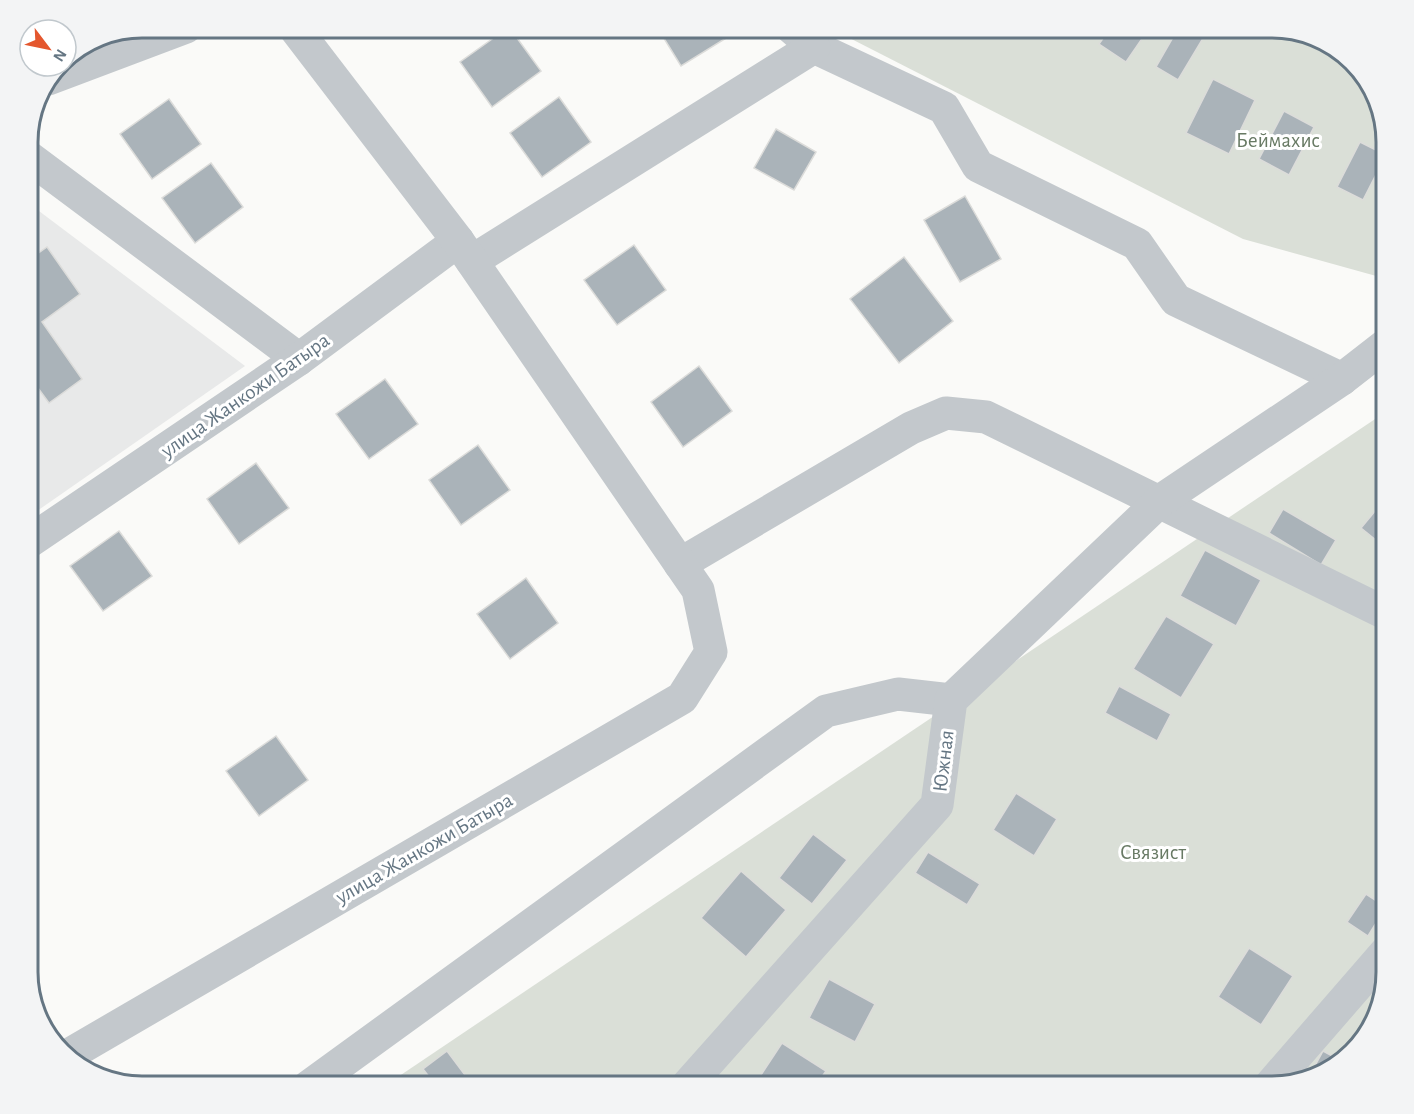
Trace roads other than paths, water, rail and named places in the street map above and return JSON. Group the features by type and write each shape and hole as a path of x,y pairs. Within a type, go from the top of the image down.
{"street":[{"path":"64,73 157,38"},
{"path":"302,38 465,251 689,577 910,428 946,413 986,417 1376,609"},
{"name":"улица Жанкожи Батыра","path":"38,536 299,359 801,38"},
{"path":"805,38 944,108 978,166 1137,244 1176,300 1342,379"},
{"path":"38,164 299,359"},
{"name":"Южная","path":"696,1076 937,805 951,700 1160,501 1342,379 1376,353"},
{"name":"улица Жанкожи Батыра","path":"74,1051 682,698 711,652 689,577"},
{"path":"323,1076 826,711 898,694 951,700"},
{"path":"1279,1076 1376,964"}],"park label":[{"name":"Беймахис","path":"1278,140"},
{"name":"Связист","path":"1153,852"}]}
